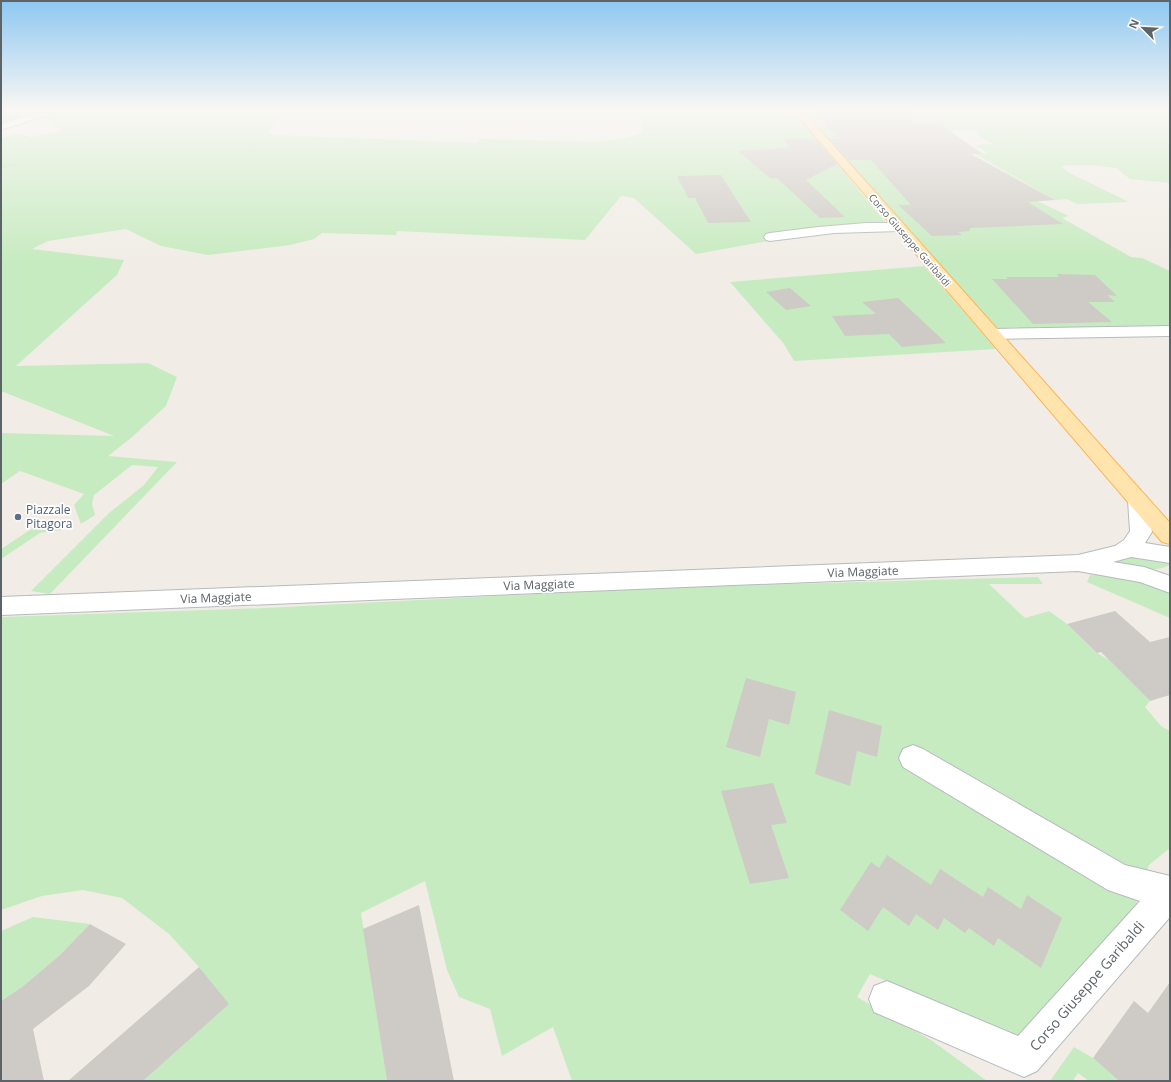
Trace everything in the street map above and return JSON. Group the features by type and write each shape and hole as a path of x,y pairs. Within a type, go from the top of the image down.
{"main road":[{"name":"Corso Giuseppe Garibaldi","path":"840,159 1170,537"}],"street":[{"path":"770,237 861,226 899,227"},
{"path":"993,334 1170,331"},
{"path":"1128,549 1141,532 1138,500"},
{"name":"Via Maggiate","path":"1,606 1078,563 1099,559 1128,549 1144,550 1170,555"},
{"name":"Via Maggiate","path":"1078,563 1144,575 1170,585"},
{"name":"Via Maggiate","path":"1144,575 1170,572"},
{"path":"913,758 1119,879 1170,893"},
{"name":"Corso Giuseppe Garibaldi","path":"887,999 1024,1058 1170,893"}],"path":[{"path":"1,168 14,164"}],"green space":[{"path":"1,159 833,159 888,225 825,227 794,231 763,237 768,241 696,254 634,198 621,196 585,240 397,231 396,235 322,233 314,239 290,245 208,255 161,246 126,229 48,241 32,249 124,260 117,275 16,366 148,363 177,377 166,406 131,438 108,456 177,462 50,594 31,591 109,513 144,485 158,467 132,465 94,495 92,504 95,515 81,524 74,505 84,494 20,471 1,484 1,433 114,436 1,391"},
{"path":"846,159 969,159 1037,201 1069,216 1062,218 1131,257 1142,258 1170,271 1170,327 999,331"},
{"path":"985,159 1170,159 1170,183 1130,179 1116,168 1090,165 1061,166 1068,172 1129,202 1077,204 1067,199 1055,200"},
{"path":"924,266 996,349 794,361 784,344 730,282"},
{"path":"51,525 63,530 40,533 1,559 1,549 33,528"},
{"path":"1132,555 1170,560 1170,565 1163,568 1148,569 1110,564 1111,560"},
{"path":"1090,575 1131,576 1170,589 1170,618 1087,582"},
{"path":"1038,577 1043,584 989,584 1025,618 1049,611 1067,624 1097,653 1109,660 1150,701 1145,707 1161,726 1170,731 1170,848 1149,865 1134,910 1018,1039 870,974 857,997 934,1042 987,1081 572,1081 553,1027 502,1056 490,1009 459,997 447,970 425,881 361,913 387,1081 143,1081 228,1004 199,967 169,934 122,898 83,890 42,896 1,910 1,617 265,608 652,588"},
{"path":"33,917 90,924 60,955 22,987 1,1001 1,931"},
{"path":"1074,1047 1093,1058 1119,1081 1089,1081 1078,1073 1073,1081 1050,1081"}],"building":[{"path":"748,159 833,159 837,164 806,180 845,217 820,218 777,178 770,178"},
{"path":"981,159 1055,200 1028,202 1063,224 970,228 970,231 958,232 962,235 932,236 898,205 911,205 871,160 849,160"},
{"path":"721,175 751,222 708,223 695,198 688,198 677,176"},
{"path":"1057,274 1095,275 1117,296 1107,295 1115,302 1088,302 1112,322 1033,324 992,279 1008,279 1006,277 1059,277"},
{"path":"790,288 811,306 786,310 766,292"},
{"path":"898,298 946,343 902,347 889,334 845,336 832,316 876,314 862,302"},
{"path":"1115,611 1150,642 1170,637 1170,695 1150,701 1101,652 1097,653 1067,624"},
{"path":"746,678 796,692 789,725 769,719 760,757 726,747"},
{"path":"829,710 882,726 877,757 857,751 850,786 815,774"},
{"path":"773,783 787,823 771,825 789,878 750,884 721,791"},
{"path":"887,855 931,885 940,869 983,897 988,887 1021,909 1027,895 1062,918 1041,968 998,938 994,946 969,928 965,933 944,918 938,930 916,914 909,926 883,907 868,931 840,910 871,862 879,868"},
{"path":"419,905 454,1081 387,1081 363,929"},
{"path":"90,924 126,944 89,986 33,1029 44,1081 1,1081 1,1001 22,987 60,955"},
{"path":"199,967 229,1004 143,1081 68,1081"},
{"path":"1170,982 1170,1081 1119,1081 1093,1058 1134,1001 1148,1013"}],"place":[{"name":"Piazzale Pitagora","path":"18,517"}]}
